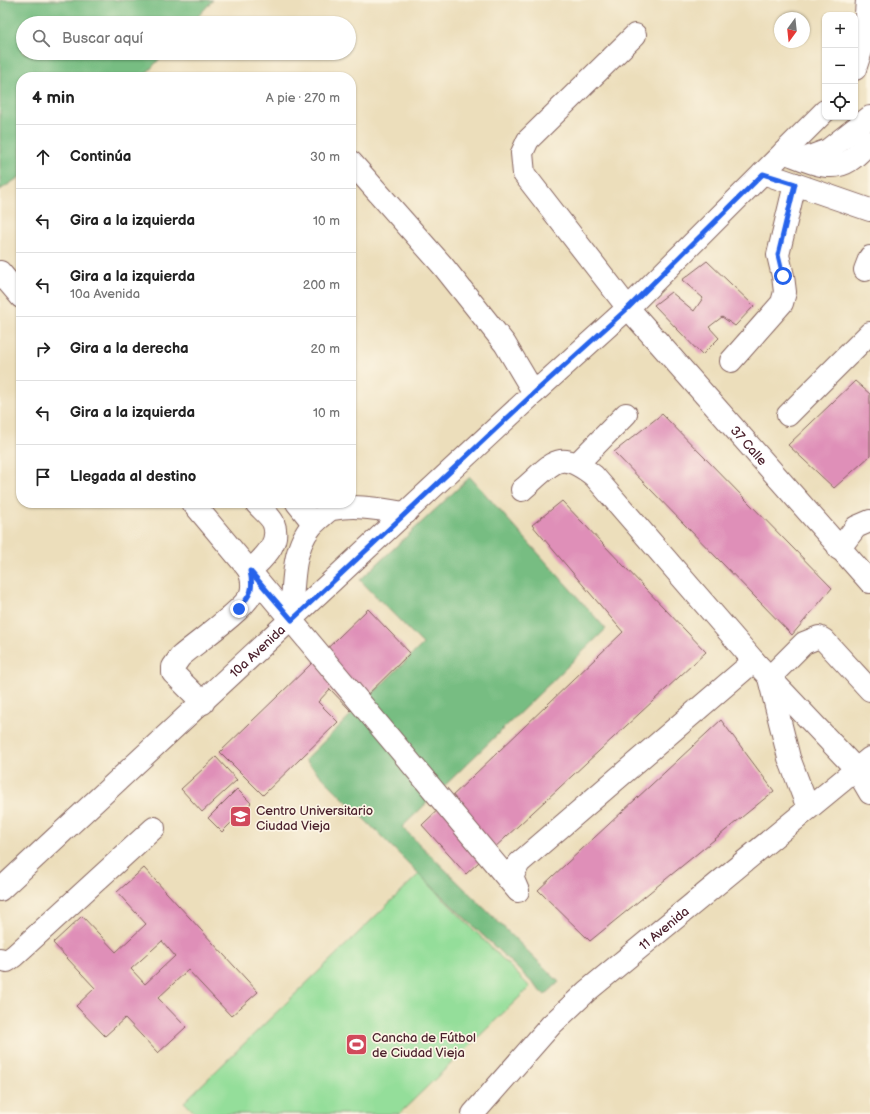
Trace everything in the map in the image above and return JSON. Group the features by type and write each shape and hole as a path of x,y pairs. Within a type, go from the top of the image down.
{"street":[{"path":"858,60 864,42 867,0"},
{"name":"37 Calle","path":"635,35 528,140 522,153 524,174 628,308 870,582"},
{"name":"10a Avenida","path":"0,890 203,703 534,393 628,308 822,115"},
{"path":"804,159 828,150 870,117"},
{"path":"784,152 826,167 839,166 850,161 870,142"},
{"path":"356,168 453,278 505,344 534,393"},
{"path":"763,174 870,210"},
{"path":"731,361 782,303 784,287 778,255 795,184"},
{"path":"0,272 16,291"},
{"path":"788,415 870,333"},
{"path":"578,463 626,414"},
{"path":"522,490 558,460 567,460 578,463 594,476 769,678 863,763 870,793"},
{"path":"200,508 250,571 518,891 512,877 519,863 754,661"},
{"path":"250,571 269,552 273,543 274,535 272,522 260,508"},
{"path":"301,508 313,523"},
{"path":"292,620 294,571 298,549 306,531 313,523 331,509 361,508 406,513"},
{"path":"839,548 856,527 870,521"},
{"path":"203,703 173,673 173,667 180,657 239,609 250,595 252,585 250,571"},
{"path":"769,678 804,643 819,637 824,640 870,690"},
{"path":"769,678 789,758 808,808"},
{"name":"11 Avenida","path":"473,1114 551,1025 587,991 863,763"},
{"path":"0,959 7,961 14,956 154,828"}],"green space":[{"path":"0,0 213,0 198,16 16,16 16,60 159,60 148,72 16,72 16,179 0,190"},
{"path":"470,477 606,629 402,827 559,982 545,995 419,874 305,760 423,644 360,580"},
{"name":"Cancha de Fútbol de Ciudad Vieja","path":"419,874 530,987 399,1114 196,1114 184,1102"}],"building":[{"path":"707,261 754,306 735,326 722,317 709,327 719,338 702,355 654,305 671,292 694,311 703,298 682,280"},
{"path":"855,381 870,394 870,456 834,488 788,445"},
{"path":"662,414 832,588 792,635 614,452"},
{"path":"562,501 706,652 466,874 422,825 623,632 532,525"},
{"path":"368,609 410,653 351,711 330,689 318,702 338,722 263,795 220,752"},
{"path":"721,720 774,791 590,941 538,890"},
{"path":"216,757 237,780 202,812 181,789"},
{"path":"237,789 251,803 222,832 208,818"},
{"path":"144,868 258,992 231,1016 188,970 158,998 186,1027 158,1053 125,1018 105,1036 76,1006 95,988 53,943 82,916 116,952 146,924 117,892","holes":["162,941 175,956 145,984 131,969"]}],"place":[{"name":"Centro Universitario Ciudad Vieja","path":"240,817"},
{"name":"Cancha de Fútbol de Ciudad Vieja","path":"357,1044"}],"route":[{"path":"239,609 250,595 252,585 250,571 292,620 534,393 628,308 763,174 795,184 778,255 783,276"}]}
